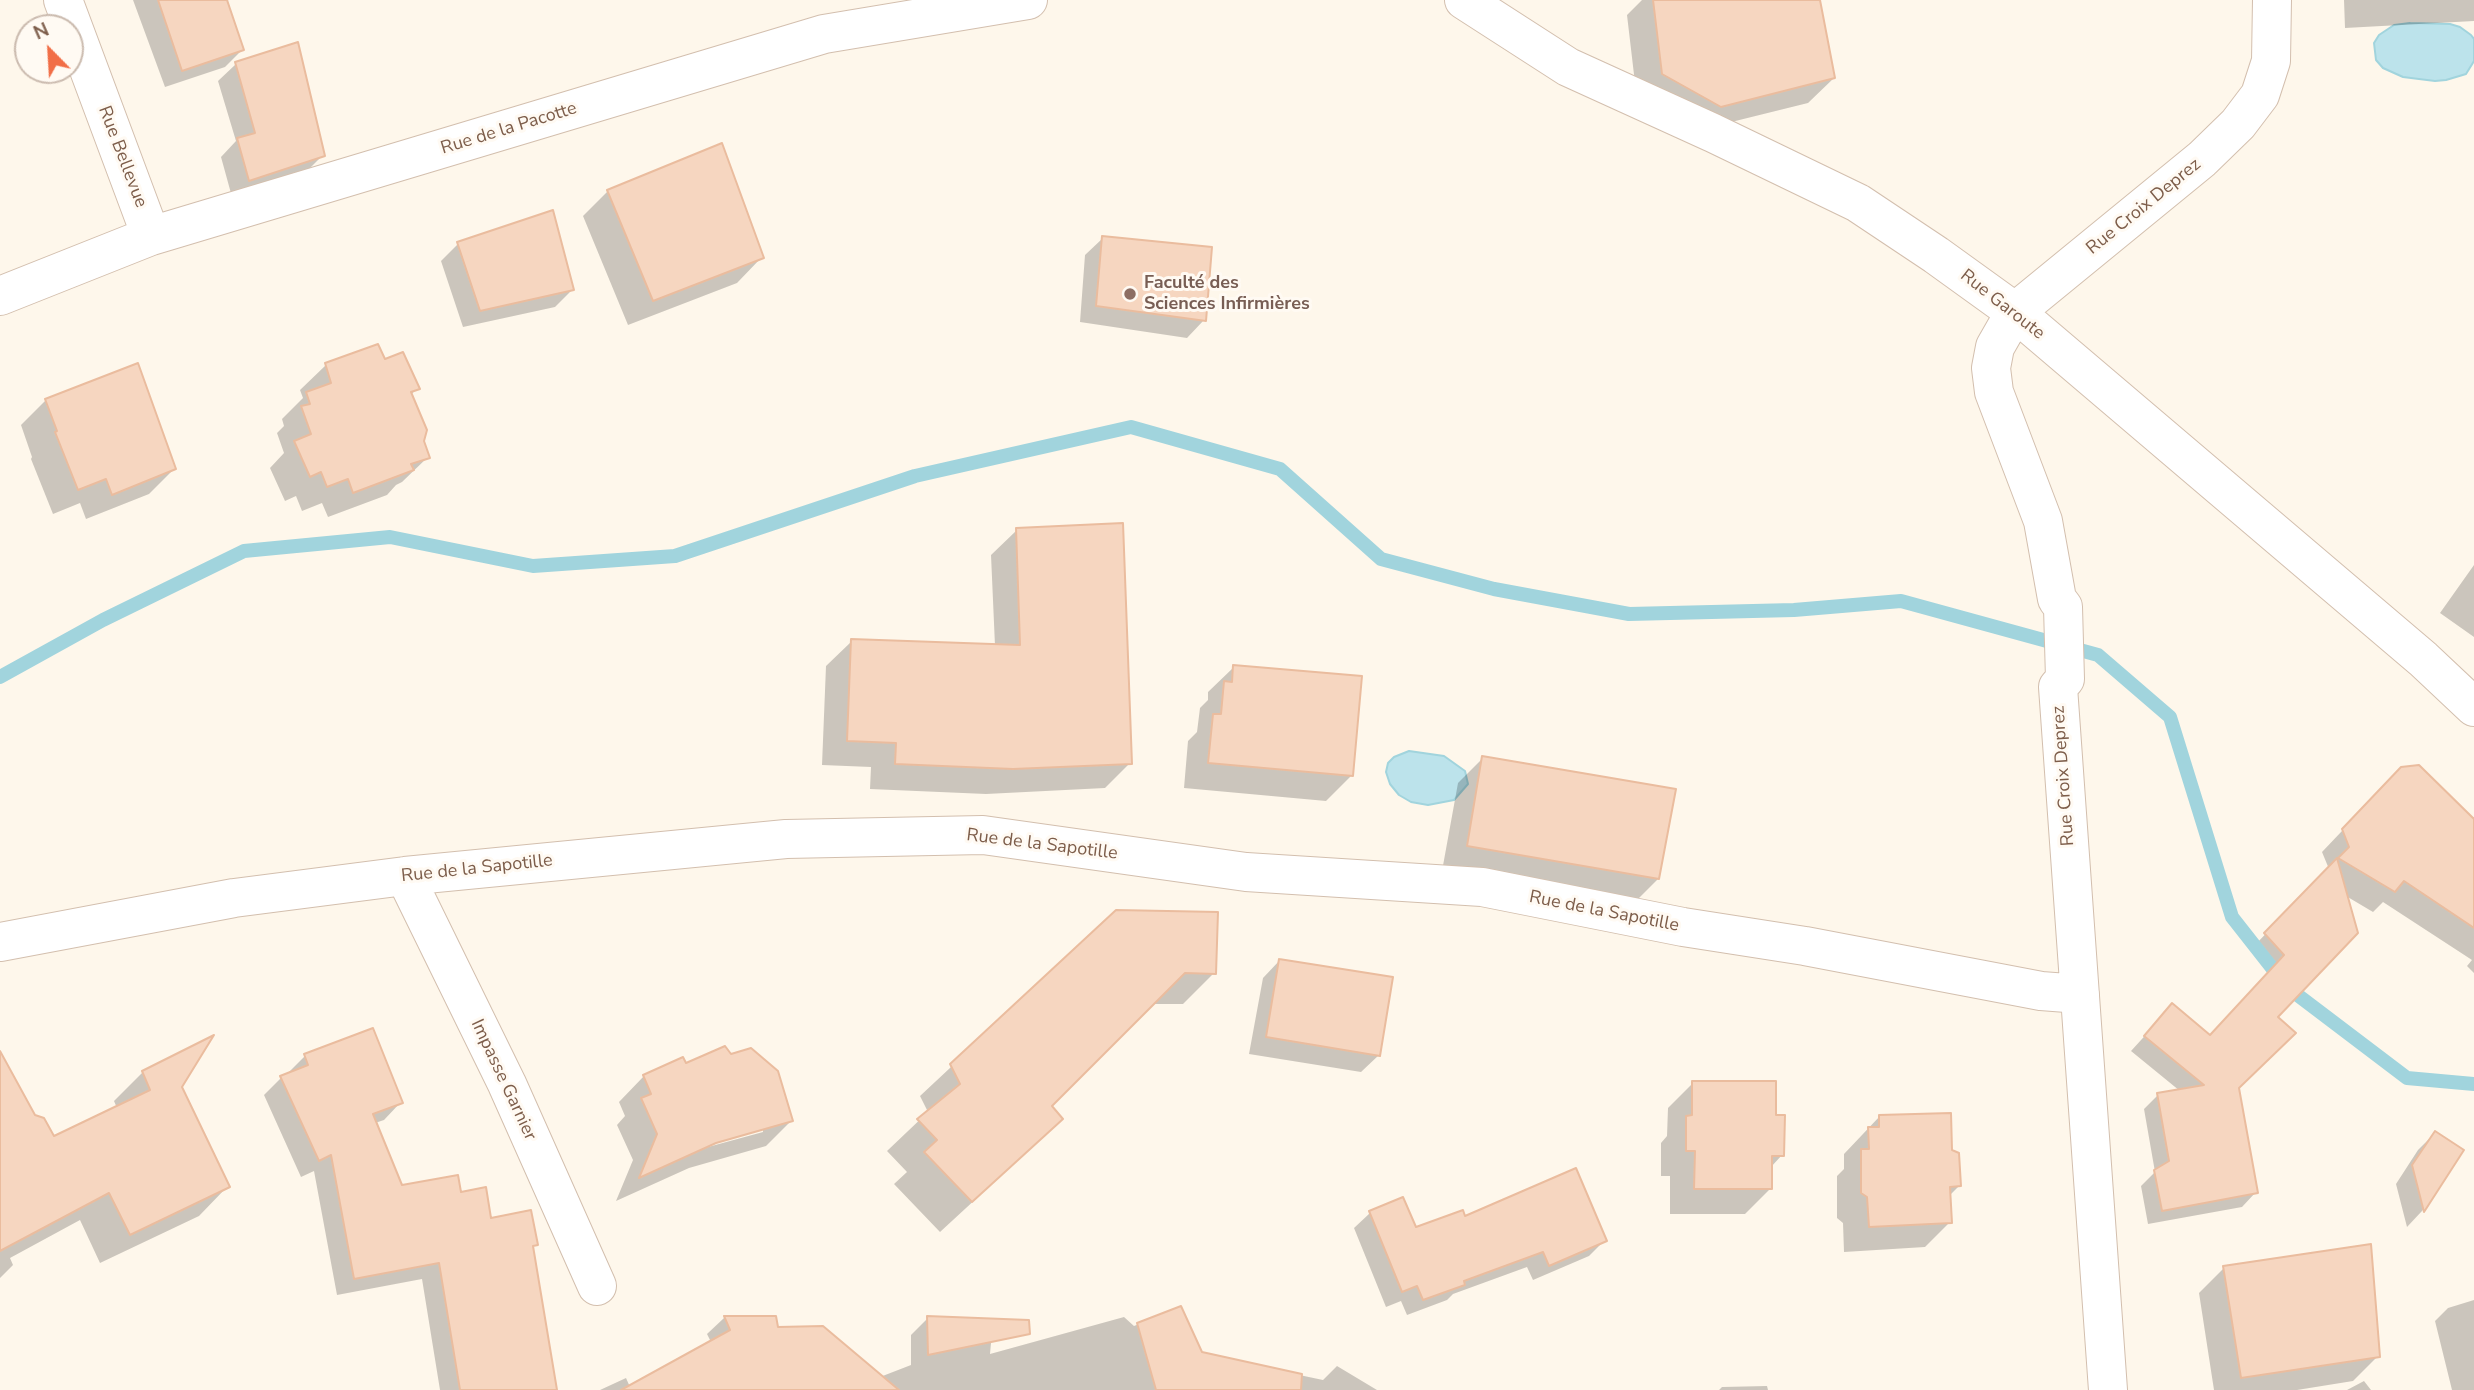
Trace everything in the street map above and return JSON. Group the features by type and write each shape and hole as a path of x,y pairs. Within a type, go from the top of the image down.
{"street":[{"name":"Rue Bellevue","path":"63,0 151,236"},
{"name":"Rue de la Pacotte","path":"0,296 151,236 824,34 1028,0"},
{"name":"Rue Garoute","path":"1464,0 1568,67 1713,132 1858,204 1936,255 2015,312 2423,659 2474,707"},
{"name":"Rue Croix Deprez","path":"2108,1390 2058,687 2065,679 2063,607 2057,599 2043,521 1994,392 1991,368 1995,346 2015,312 2202,159 2238,124 2260,95 2271,61 2272,0"},
{"name":"Rue de la Sapotille","path":"0,942 234,898 405,876 786,839 983,835 1245,872 1482,887 1683,928 1805,946 2041,991 2080,994"},
{"name":"Impasse Garnier","path":"405,876 507,1084 597,1286"}],"water":[{"path":"2450,24 2471,35 2474,39 2474,61 2466,74 2435,81 2403,77 2383,68 2376,60 2374,43 2379,35 2394,25"},
{"path":"1409,751 1444,756 1465,771 1468,784 1454,800 1428,805 1411,802 1399,795 1390,784 1386,772 1388,763 1394,757"}],"building":[{"path":"158,0 227,0 244,50 182,71"},
{"path":"1653,0 1820,0 1835,78 1721,107 1662,74"},
{"path":"298,42 325,156 249,181 237,138 255,133 235,62"},
{"path":"722,143 764,258 653,301 607,190"},
{"path":"553,210 574,290 480,311 457,242"},
{"path":"1102,236 1212,247 1206,321 1096,306"},
{"path":"378,344 385,359 403,352 420,389 411,392 427,430 424,441 430,458 411,464 414,470 353,493 348,479 327,487 321,472 310,477 294,441 311,434 301,406 310,404 306,392 331,383 325,363"},
{"path":"138,363 176,469 112,495 106,479 78,490 45,399"},
{"path":"1123,523 1132,764 1013,769 895,764 896,743 847,741 851,639 1020,645 1016,528"},
{"path":"1233,665 1362,676 1353,776 1208,763 1213,714 1221,714 1224,681 1232,682"},
{"path":"1482,756 1676,789 1659,879 1467,846"},
{"path":"2419,765 2474,819 2474,928 2404,881 2395,892 2338,858 2349,847 2342,829 2401,767"},
{"path":"2337,858 2358,933 2278,1017 2296,1033 2239,1088 2258,1193 2162,1211 2154,1170 2169,1161 2157,1093 2204,1085 2144,1036 2172,1003 2210,1035 2284,955 2264,933"},
{"path":"1116,910 1218,912 1216,974 1185,973 1052,1106 1063,1119 972,1202 924,1152 937,1140 917,1119 960,1084 950,1064"},
{"path":"1279,959 1393,977 1380,1056 1266,1037"},
{"path":"373,1028 403,1103 373,1114 402,1185 458,1175 461,1192 486,1187 491,1218 531,1210 538,1245 533,1246 557,1390 460,1390 439,1263 354,1279 331,1155 319,1161 280,1076 308,1065 304,1054"},
{"path":"214,1035 182,1087 230,1187 130,1235 109,1193 0,1251 0,1051 35,1115 44,1118 54,1136 150,1090 142,1071"},
{"path":"725,1046 731,1054 751,1048 778,1071 793,1121 716,1143 639,1178 657,1134 641,1098 651,1094 643,1075 683,1057 686,1063"},
{"path":"1692,1081 1776,1081 1776,1115 1785,1115 1784,1156 1772,1156 1772,1189 1694,1189 1695,1151 1686,1151 1686,1116 1692,1115"},
{"path":"1951,1113 1952,1150 1959,1153 1961,1186 1950,1187 1952,1223 1869,1227 1867,1197 1861,1193 1861,1149 1869,1149 1868,1127 1879,1127 1879,1115"},
{"path":"2435,1131 2464,1150 2424,1212 2412,1165"},
{"path":"1576,1168 1607,1241 1549,1266 1543,1252 1464,1281 1465,1285 1423,1300 1417,1286 1402,1292 1369,1211 1403,1197 1416,1227 1463,1210 1465,1216"},
{"path":"2371,1244 2380,1357 2241,1378 2223,1266"},
{"path":"1181,1306 1202,1352 1302,1374 1301,1390 1156,1390 1137,1323"},
{"path":"724,1316 776,1316 778,1327 823,1326 899,1390 621,1390 730,1330"},
{"path":"927,1316 1029,1320 1030,1334 928,1355"}],"waterway":[{"path":"0,677 103,620 244,551 390,537 533,566 675,556 915,476 1131,427 1280,469 1381,559 1494,589 1629,614 1794,610 1901,601 2098,655 2170,717 2232,917 2287,987 2407,1078 2474,1084"}],"place":[{"name":"Faculté des Sciences Infirmières","path":"1130,294"}]}
